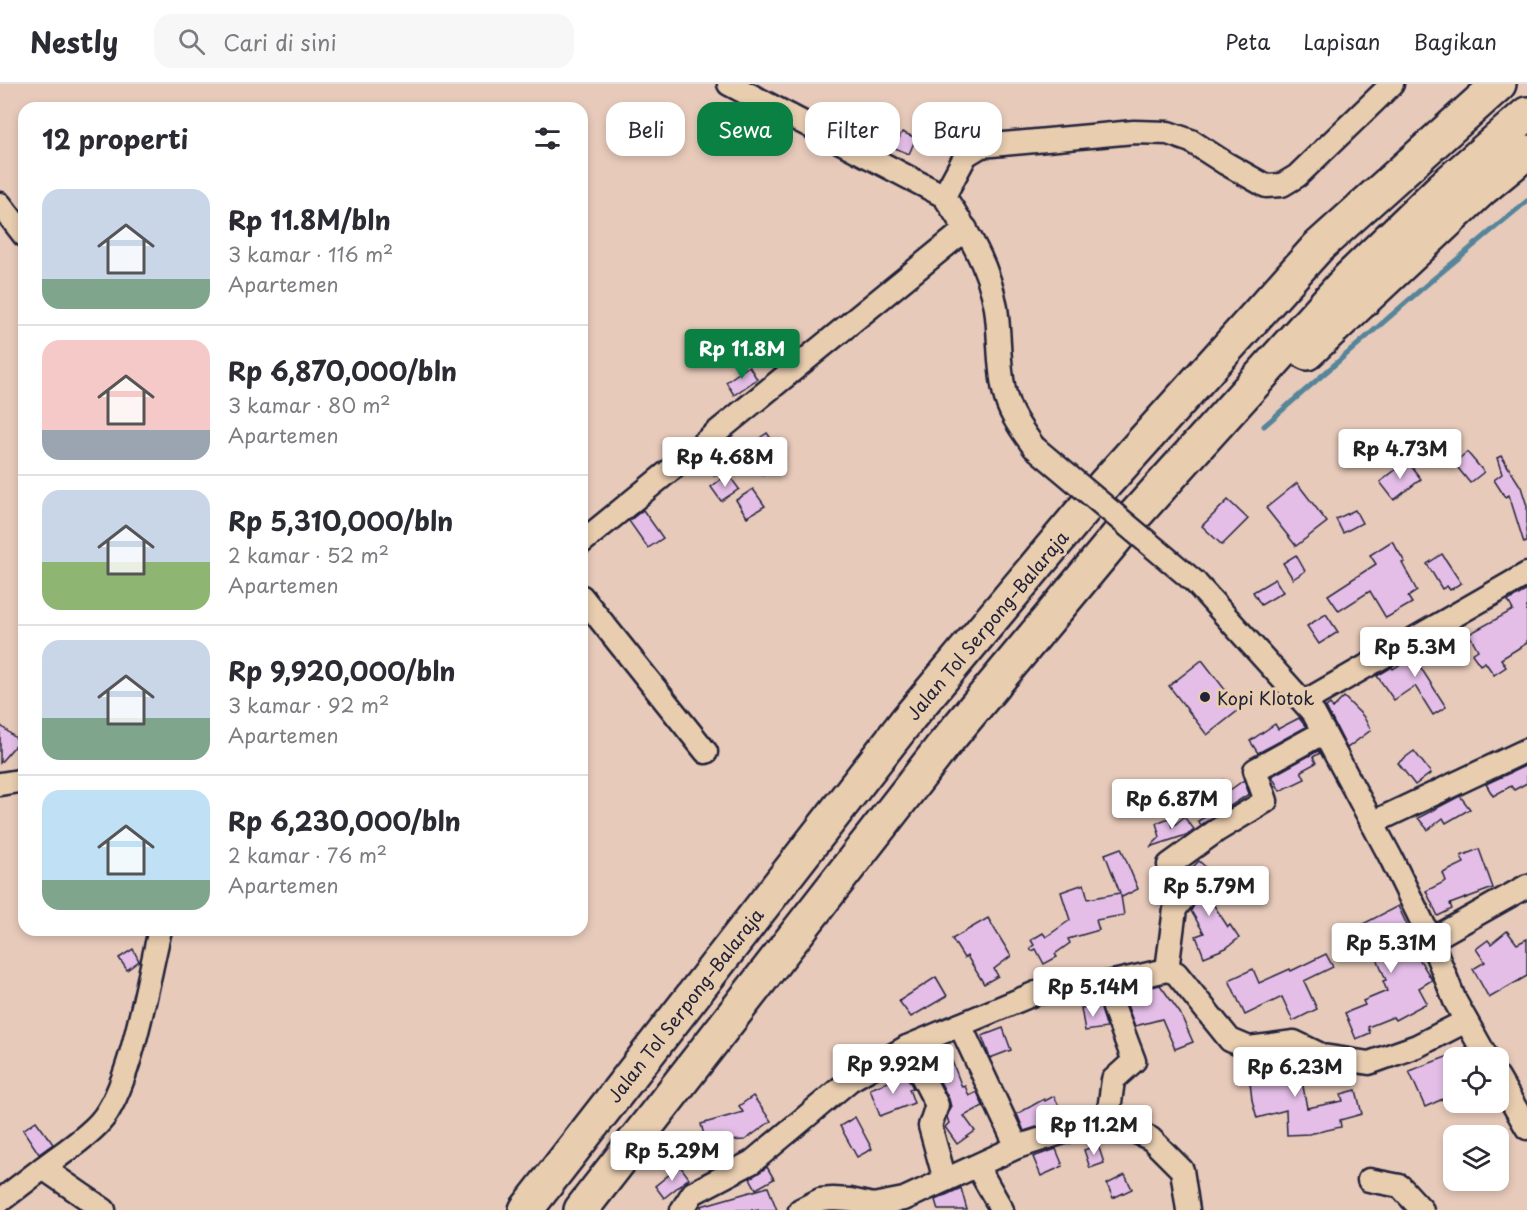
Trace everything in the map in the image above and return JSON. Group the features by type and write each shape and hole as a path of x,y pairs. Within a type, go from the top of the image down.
{"highway":[{"name":"Jalan Tol Serpong–Balaraja","path":"526,1210 908,719 1104,485 1318,247 1499,84"},
{"path":"581,1210 942,747 1136,514 1349,278 1441,189 1527,114"},
{"path":"1136,514 1482,189 1527,152"}],"street":[{"path":"729,84 944,196 966,229 987,273 996,308 1004,391 1015,422 1034,447 1195,582 1314,714 1431,940 1455,1001 1481,1047"},
{"path":"944,196 966,155 981,146 1134,132 1168,134 1191,141 1224,164 1266,186 1282,185 1297,176 1392,84"},
{"path":"0,204 18,227"},
{"path":"588,537 966,229"},
{"path":"1304,702 1527,574"},
{"path":"588,604 706,752"},
{"path":"1167,970 1175,909 1186,895 1169,865 1216,831 1266,801 1255,770 1324,732"},
{"path":"1372,823 1527,750"},
{"path":"0,784 18,781"},
{"path":"1431,940 1527,885"},
{"path":"0,1201 100,1122 116,1097 127,1068 159,936"},
{"path":"682,1210 693,1193 752,1162 850,1080 907,1047 1036,993 1113,982 1167,970 1176,973 1230,1040 1249,1048 1294,1042 1323,1056 1369,1063 1417,1046 1466,1021"},
{"path":"1108,1118 1113,1080 1134,1060 1113,1008 1113,982"},
{"path":"960,1025 1017,1147"},
{"path":"907,1047 937,1105 930,1126 945,1180"},
{"path":"1509,1097 1527,1128"},
{"path":"800,1210 820,1200 833,1199 879,1205 904,1199 1017,1147 1108,1118 1151,1139 1182,1170 1188,1210"},
{"path":"977,1166 1002,1210"},
{"path":"43,1168 104,1210"},
{"path":"1369,1180 1400,1186 1422,1210"}],"building":[{"path":"902,132 912,136 912,147 909,154 900,150"},
{"path":"749,366 757,379 734,395 726,382"},
{"path":"1366,432 1375,452 1353,461 1345,441"},
{"path":"767,433 785,458 762,475 744,449"},
{"path":"724,444 736,459 715,476 703,461"},
{"path":"1467,452 1484,472 1470,483 1454,463"},
{"path":"1501,456 1521,487 1527,506 1527,542 1524,543 1509,495 1505,497 1494,480 1502,474 1497,458"},
{"path":"1407,461 1421,479 1394,500 1380,482"},
{"path":"728,474 739,489 721,501 711,487"},
{"path":"1297,483 1327,522 1296,546 1266,508"},
{"path":"753,489 765,506 747,517 736,500"},
{"path":"1228,500 1248,519 1222,545 1202,526"},
{"path":"643,510 663,538 648,548 629,521"},
{"path":"1355,510 1362,523 1343,533 1336,519"},
{"path":"1392,541 1405,562 1402,563 1417,591 1408,597 1412,603 1386,618 1370,591 1339,611 1328,595 1376,564 1370,555"},
{"path":"1442,554 1461,583 1450,590 1447,586 1442,589 1427,564"},
{"path":"1296,555 1305,571 1293,579 1283,563"},
{"path":"1275,579 1283,592 1261,605 1253,592"},
{"path":"1527,590 1527,643 1501,659 1506,667 1494,675 1485,662 1480,665 1472,654 1478,650 1469,634 1513,610 1508,601"},
{"path":"1326,614 1338,632 1319,644 1307,626"},
{"path":"1441,639 1447,650 1419,665 1446,707 1433,715 1415,686 1394,700 1377,676 1392,667 1393,669"},
{"name":"Kopi Klotok","path":"1202,660 1240,709 1207,735 1169,686"},
{"path":"1344,697 1363,716 1371,730 1347,748 1326,707 1330,704 1333,708"},
{"path":"1299,718 1306,727 1258,753 1250,741 1275,724 1278,729"},
{"path":"0,725 18,742 0,763"},
{"path":"1318,751 1320,753 1313,757 1316,763 1301,771 1305,779 1280,791 1272,776"},
{"path":"1414,751 1431,773 1415,785 1398,763"},
{"path":"1527,765 1527,783 1514,790 1511,786 1493,796 1486,784"},
{"path":"1223,780 1230,790 1244,780 1249,794 1201,825 1198,821 1222,807 1210,788"},
{"path":"1460,796 1470,809 1446,823 1443,818 1428,830 1418,818"},
{"path":"1184,817 1194,829 1186,835 1150,847 1160,837 1156,823 1169,818 1172,827"},
{"path":"1121,848 1138,889 1121,896 1124,915 1096,920 1099,930 1068,939 1070,943 1055,954 1057,957 1044,964 1036,949 1032,951 1030,948 1034,945 1031,940 1043,933 1046,937 1070,920 1061,892 1084,884 1088,899 1120,893 1105,854"},
{"path":"1479,849 1493,888 1450,904 1452,909 1438,916 1426,891 1446,881 1443,873 1464,863 1461,856"},
{"path":"1199,861 1211,872 1200,884 1228,927 1230,925 1239,938 1226,948 1204,957 1196,936 1204,933 1191,911 1199,895 1188,872"},
{"path":"1398,906 1414,940 1409,942 1432,980 1419,988 1427,1003 1395,1020 1393,1017 1368,1027 1370,1033 1356,1039 1345,1013 1365,1005 1363,1001 1387,991 1383,981 1386,980 1363,924"},
{"path":"988,918 1011,956 994,969 998,976 984,984 967,956 964,958 952,939"},
{"path":"1507,931 1517,944 1527,939 1527,976 1489,998 1473,969 1485,962 1476,949 1488,940 1491,944"},
{"path":"133,949 139,961 127,970 119,958"},
{"path":"1326,954 1333,967 1304,981 1317,1009 1293,1021 1282,997 1245,1015 1229,980 1253,969 1259,983"},
{"path":"936,977 947,996 911,1017 899,1001"},
{"path":"1160,985 1180,1013 1193,1042 1175,1049 1162,1019 1135,1026 1127,1005 1127,993"},
{"path":"1100,1005 1107,1028 1085,1031 1081,1008"},
{"path":"1003,1028 1011,1050 990,1058 982,1036"},
{"path":"948,1051 962,1087 965,1086 969,1096 977,1092 983,1106 964,1116 975,1131 957,1144 945,1127 949,1123 947,1117 951,1107 949,1099 928,1058"},
{"path":"1292,1056 1298,1059 1307,1108 1343,1101 1341,1094 1356,1090 1362,1114 1340,1120 1341,1127 1309,1134 1287,1135 1286,1110 1257,1118 1249,1073 1254,1072 1253,1061"},
{"path":"1443,1058 1443,1099 1425,1107 1409,1071"},
{"path":"906,1075 913,1088 909,1089 914,1103 880,1116 870,1089"},
{"path":"753,1096 771,1121 745,1140 725,1141 727,1148 709,1153 701,1124 743,1112 739,1106"},
{"path":"1054,1096 1065,1118 1024,1131 1017,1114"},
{"path":"855,1117 872,1149 857,1157 840,1126"},
{"path":"36,1121 53,1144 39,1154 23,1130"},
{"path":"1098,1145 1104,1163 1090,1168 1084,1150"},
{"path":"1056,1149 1063,1166 1041,1176 1033,1157"},
{"path":"680,1166 689,1178 664,1198 655,1186"},
{"path":"767,1167 774,1179 756,1189 750,1178"},
{"path":"1125,1175 1132,1189 1113,1198 1107,1184"},
{"path":"768,1187 777,1210 702,1210 701,1206"},
{"path":"961,1188 967,1210 938,1210 935,1200"}],"waterway":[{"path":"1264,426 1527,201"}],"place":[{"name":"Kopi Klotok","path":"1205,697"}]}
